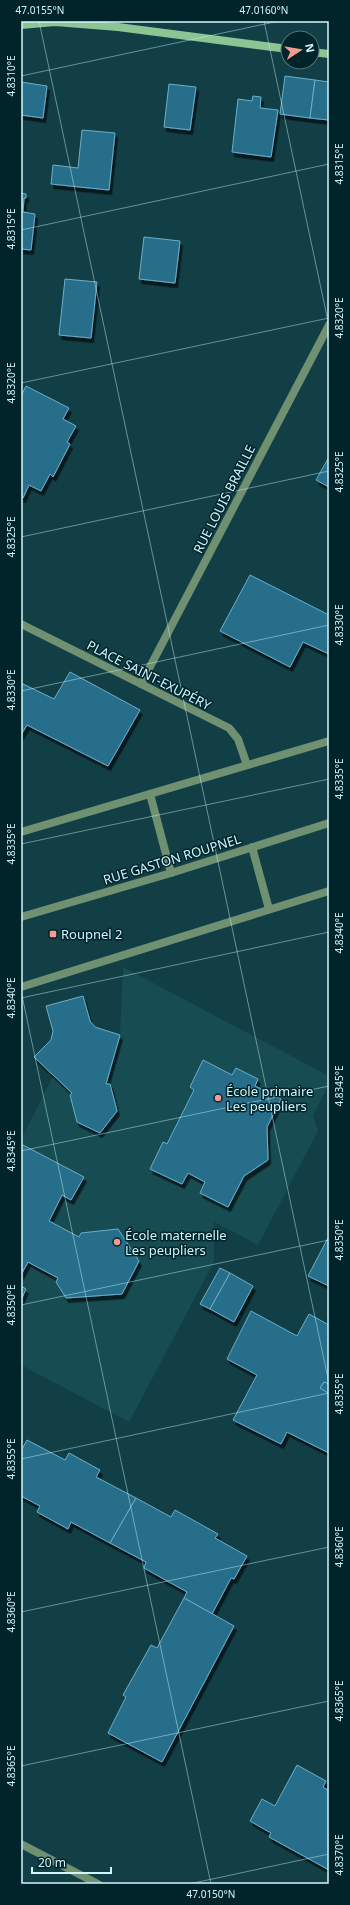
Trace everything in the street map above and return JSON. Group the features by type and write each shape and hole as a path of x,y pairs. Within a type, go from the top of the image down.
{"main road":[{"path":"21,25 55,22 118,27 280,48"}],"street":[{"name":"RUE LOUIS BRAILLE","path":"141,684 329,325"},
{"name":"PLACE SAINT-EXUPÉRY","path":"21,624 229,728 238,739 247,764"},
{"path":"21,832 329,741"},
{"path":"150,794 171,873"},
{"name":"RUE GASTON ROUPNEL","path":"21,916 171,873 329,823"},
{"path":"252,847 269,909"},
{"path":"21,987 329,891"},
{"path":"21,1844 98,1884"}],"shaded area":[{"path":"123,967 329,1076 329,1084 313,1115 318,1131 258,1245 214,1222 214,1262 129,1422 21,1365 21,1139 53,1076 72,1093 70,1095 77,1122 100,1133 117,1112 110,1085 106,1084 120,1035"}],"building":[{"path":"285,76 315,80 310,118 280,114"},
{"path":"315,80 329,82 329,120 310,118"},
{"path":"21,82 47,86 43,118 21,115"},
{"path":"169,84 196,87 190,130 164,127"},
{"path":"253,96 261,97 260,108 278,110 271,157 232,152 238,99 252,101"},
{"path":"82,130 115,133 109,190 51,184 53,165 78,168"},
{"path":"21,193 26,194 26,198 24,198 23,212 35,214 31,250 21,249"},
{"path":"144,237 180,241 175,283 139,279"},
{"path":"65,279 97,282 91,338 59,335"},
{"path":"26,386 69,408 63,419 76,426 67,442 70,444 53,477 50,474 41,491 29,485 23,498 21,497 21,396"},
{"path":"329,457 329,487 316,480"},
{"path":"250,575 329,615 329,654 303,642 290,667 220,631"},
{"path":"70,672 140,710 108,766 27,725 21,735 21,683 54,699"},
{"path":"83,996 90,1021 95,1027 120,1035 106,1084 110,1084 117,1111 100,1133 77,1122 70,1095 72,1093 34,1057 51,1040 53,1031 46,1006"},
{"path":"203,1060 232,1075 236,1068 258,1079 255,1086 281,1099 267,1127 268,1160 244,1176 228,1207 200,1193 205,1182 188,1173 182,1184 150,1169 163,1142 167,1144 194,1090 190,1087"},
{"path":"21,1144 84,1177 71,1200 62,1195 49,1221 79,1237 81,1233 118,1229 139,1261 122,1294 66,1298 56,1282 58,1278 28,1262 21,1275"},
{"path":"329,1236 329,1286 308,1276"},
{"path":"220,1268 230,1273 210,1309 200,1304"},
{"path":"230,1273 253,1286 234,1322 210,1309"},
{"path":"21,1286 26,1289 21,1300"},
{"path":"251,1311 297,1336 309,1314 329,1325 329,1384 324,1382 320,1388 329,1393 329,1453 287,1432 281,1444 233,1420 257,1375 227,1359"},
{"path":"324,1382 329,1384 328,1393 320,1388"},
{"path":"27,1440 65,1460 69,1453 100,1470 96,1477 136,1498 110,1543 71,1522 68,1529 37,1512 40,1506 21,1496 21,1451"},
{"path":"136,1498 171,1517 175,1510 218,1534 215,1538 247,1556 234,1579 231,1578 212,1614 184,1598 187,1592 144,1568 146,1562 110,1543"},
{"path":"184,1598 234,1626 162,1762 108,1733 126,1697 123,1695 151,1645 157,1648"},
{"path":"297,1765 326,1781 323,1787 329,1791 329,1870 269,1837 271,1833 250,1821 262,1799 275,1806"}],"place":[{"name":"Roupnel 2","path":"53,934"},
{"name":"École primaire Les peupliers","path":"218,1098"},
{"name":"École maternelle Les peupliers","path":"117,1242"}]}
